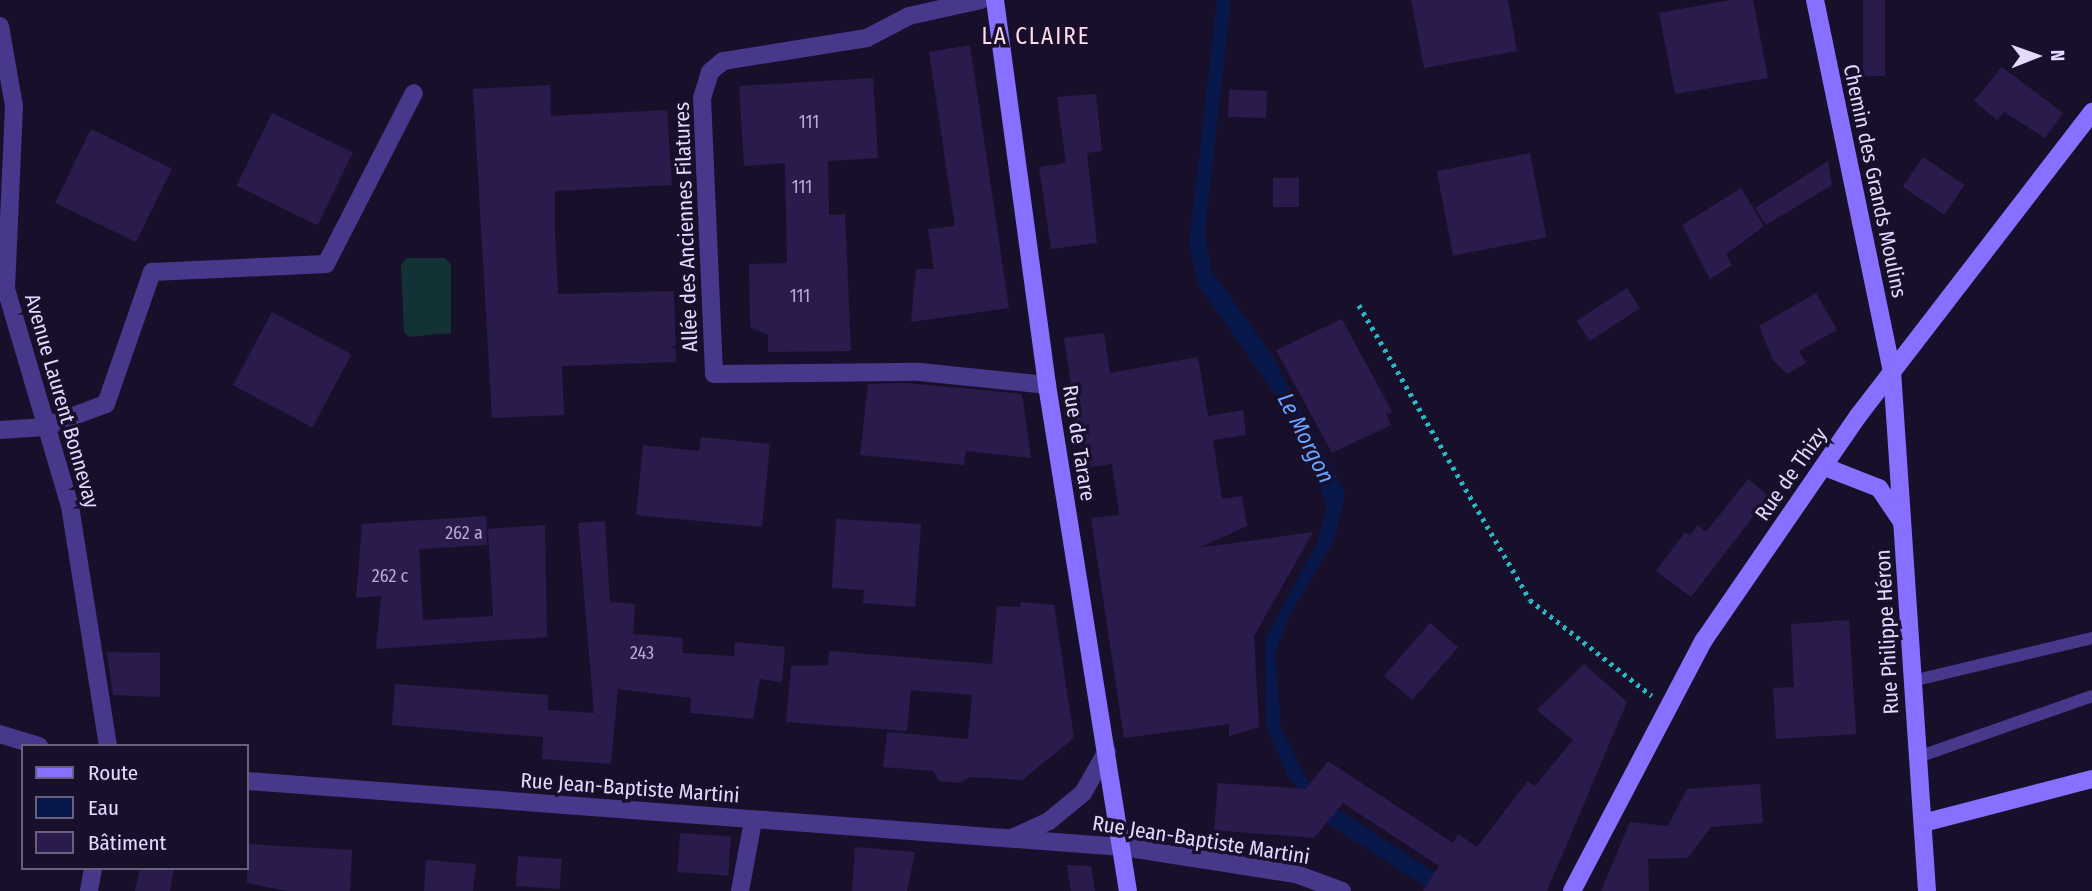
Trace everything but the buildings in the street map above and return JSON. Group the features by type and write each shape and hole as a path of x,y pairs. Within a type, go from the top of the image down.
{"main road":[{"name":"Rue de Tarare","path":"995,0 1047,385 1128,891"},
{"name":"Chemin des Grands Moulins","path":"1815,0 1892,371"},
{"name":"Rue de Thizy","path":"1572,891 1704,640 1892,371 2092,113"},
{"name":"Rue Philippe Héron","path":"1892,371 1927,891"},
{"path":"1825,467 1879,488 1903,523"},
{"path":"1923,823 2092,779"}],"street":[{"name":"Allée des Anciennes Filatures","path":"981,0 909,16 867,38 716,66 702,99 714,374 920,372 1047,385"},
{"name":"Avenue Laurent Bonnevay","path":"0,26 14,106 6,289 44,427 70,506 108,744"},
{"path":"0,430 44,427 106,404 152,272 327,264 414,93"},
{"path":"0,734 32,744"},
{"name":"Rue Jean-Baptiste Martini","path":"1010,839 1049,821 1083,793 1107,751"},
{"name":"Rue Jean-Baptiste Martini","path":"248,781 1123,847 1296,874 1342,891"},
{"path":"740,891 752,821"},
{"path":"89,891 93,870"}],"lane":[{"path":"1912,681 2092,638"},
{"path":"1918,757 2092,696"}],"path":[{"path":"1359,305 1530,600 1667,707"}],"green space":[{"path":"406,258 445,258 451,265 451,333 409,337 404,332 401,265"}],"water":[{"name":"Le Morgon","path":"1217,0 1231,0 1205,232 1211,270 1272,355 1345,493 1335,538 1288,618 1275,654 1281,728 1306,778 1329,803 1462,891 1432,891 1327,823 1287,775 1266,725 1265,639 1317,544 1327,507 1299,429 1198,284 1189,244"}],"district":[{"name":"LA CLAIRE","path":"1036,36"}]}
